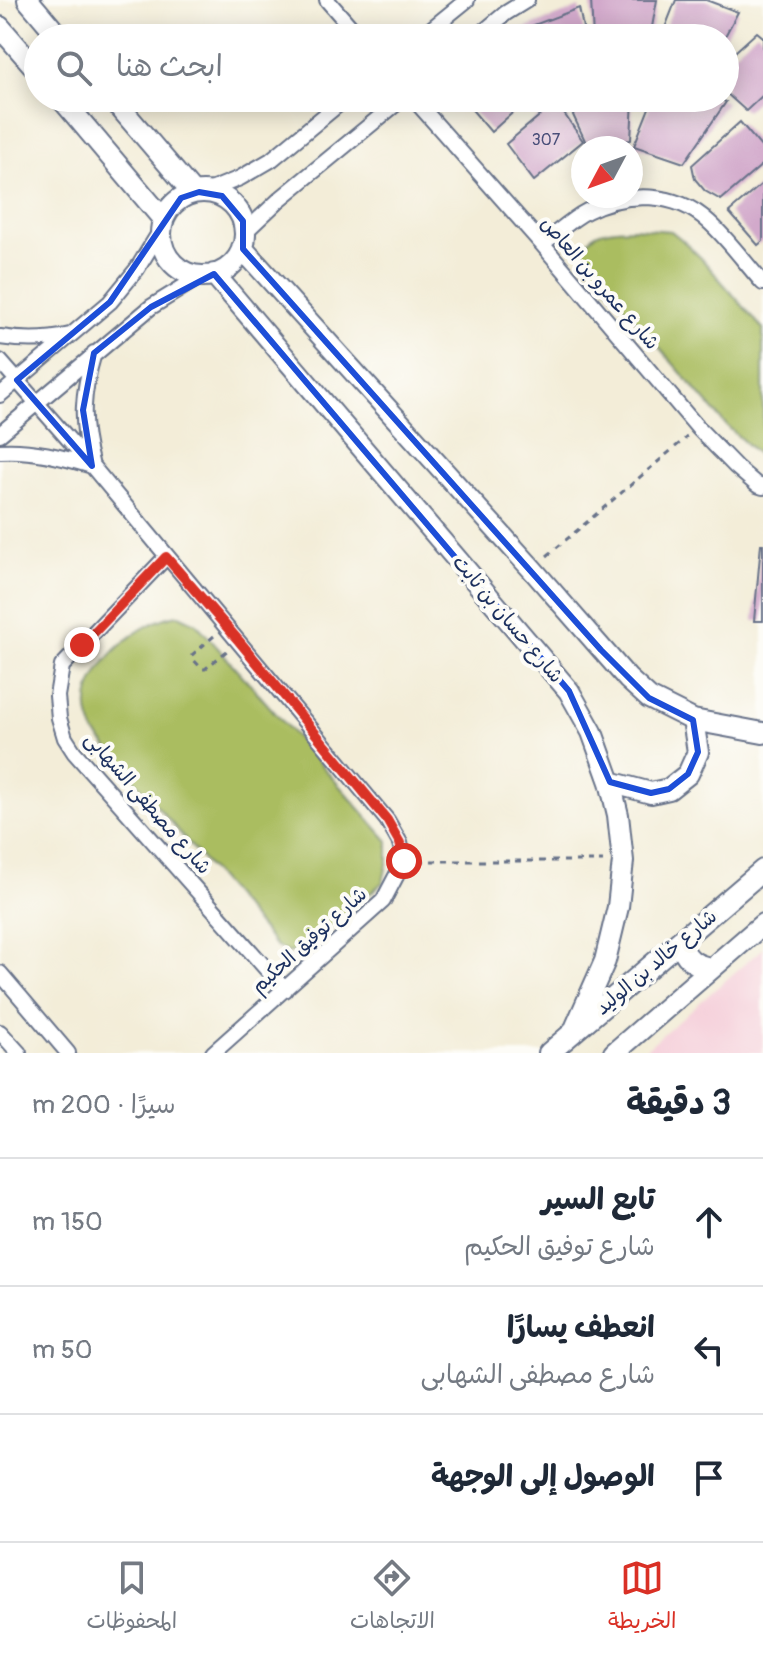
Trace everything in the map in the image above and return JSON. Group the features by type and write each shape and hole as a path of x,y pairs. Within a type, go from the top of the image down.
{"street":[{"path":"28,0 48,24"},
{"path":"327,0 348,24"},
{"path":"437,24 467,0"},
{"path":"493,24 527,0"},
{"path":"0,27 24,55"},
{"path":"72,112 162,225 165,252 172,261 190,274 208,275"},
{"path":"125,112 199,192 222,196 231,203 243,221 244,240 628,679 649,698 693,720 763,733"},
{"path":"0,395 110,302 137,269 170,207 181,198 247,174 271,160 329,112"},
{"path":"0,434 151,307 208,275 226,269 236,260 244,240 287,193 386,112"},
{"name":"شارع عمرو بن العاص","path":"425,112 698,428 736,467 763,487"},
{"path":"542,244 584,212 606,203 629,197 673,201 692,209 710,222 763,283"},
{"name":"شارع حسان بن ثابت","path":"208,275 569,691 592,732 618,815 623,861 618,907 605,961 574,1031"},
{"path":"0,337 22,341 49,340 74,333"},
{"path":"92,466 85,438 83,410 86,381 94,353"},
{"path":"0,361 92,466 387,820 400,843 404,861"},
{"path":"0,451 35,452 92,466"},
{"name":"شارع مصطفى الشهابى","path":"166,557 62,666 57,696 59,718 65,738 74,752 285,990"},
{"path":"610,782 651,793 669,789 688,774 698,752 693,720"},
{"name":"شارع توفيق الحكيم","path":"213,1053 383,901 404,861"},
{"name":"شارع خالد بن الوليد","path":"549,1053 763,870"},
{"name":"شارع خالد بن الوليد","path":"614,1053 763,924"},
{"path":"681,941 690,960 696,965 712,968"},
{"path":"0,973 68,1053"},
{"path":"0,1032 19,1053"}],"path":[{"path":"532,569 698,428"},
{"path":"226,626 193,653 192,658 203,670 239,641"},
{"path":"404,861 623,861"}],"highlighted area":[{"path":"199,192 222,196 243,221 243,249 601,650 649,698 693,720 698,752 688,774 669,789 651,793 610,782 569,691 214,274 151,307 94,353 83,410 92,466 17,380 110,302 181,198"}],"shaded area":[{"path":"763,948 763,1053 641,1053"}],"green space":[{"path":"633,228 671,231 701,258 763,329 763,459 727,426 582,258 589,241 600,232"},
{"path":"179,615 196,623 388,841 383,882 313,944 301,950 288,953 275,945 95,733 91,724 89,693 105,662 132,635 164,618"}],"building":[{"path":"591,0 657,0 653,24 592,24"},
{"path":"676,0 706,0 738,12 732,24 667,24"},
{"path":"579,8 582,24 537,24"},
{"path":"757,32 763,37 763,95 746,111 739,105 739,48"},
{"path":"474,112 513,112 491,132"},
{"path":"544,112 563,112 580,136 571,136 571,151 534,181 506,144"},
{"path":"572,112 632,112 631,136 583,136"},
{"path":"647,112 719,112 684,163 643,149 643,136 638,136"},
{"path":"740,122 763,149 763,164 721,200 705,191 695,179 692,165"},
{"path":"763,183 763,241 758,245 729,212"},
{"path":"761,544 763,621 754,621"}],"route":[{"path":"82,645 166,557 387,820 400,843 404,861"}]}
